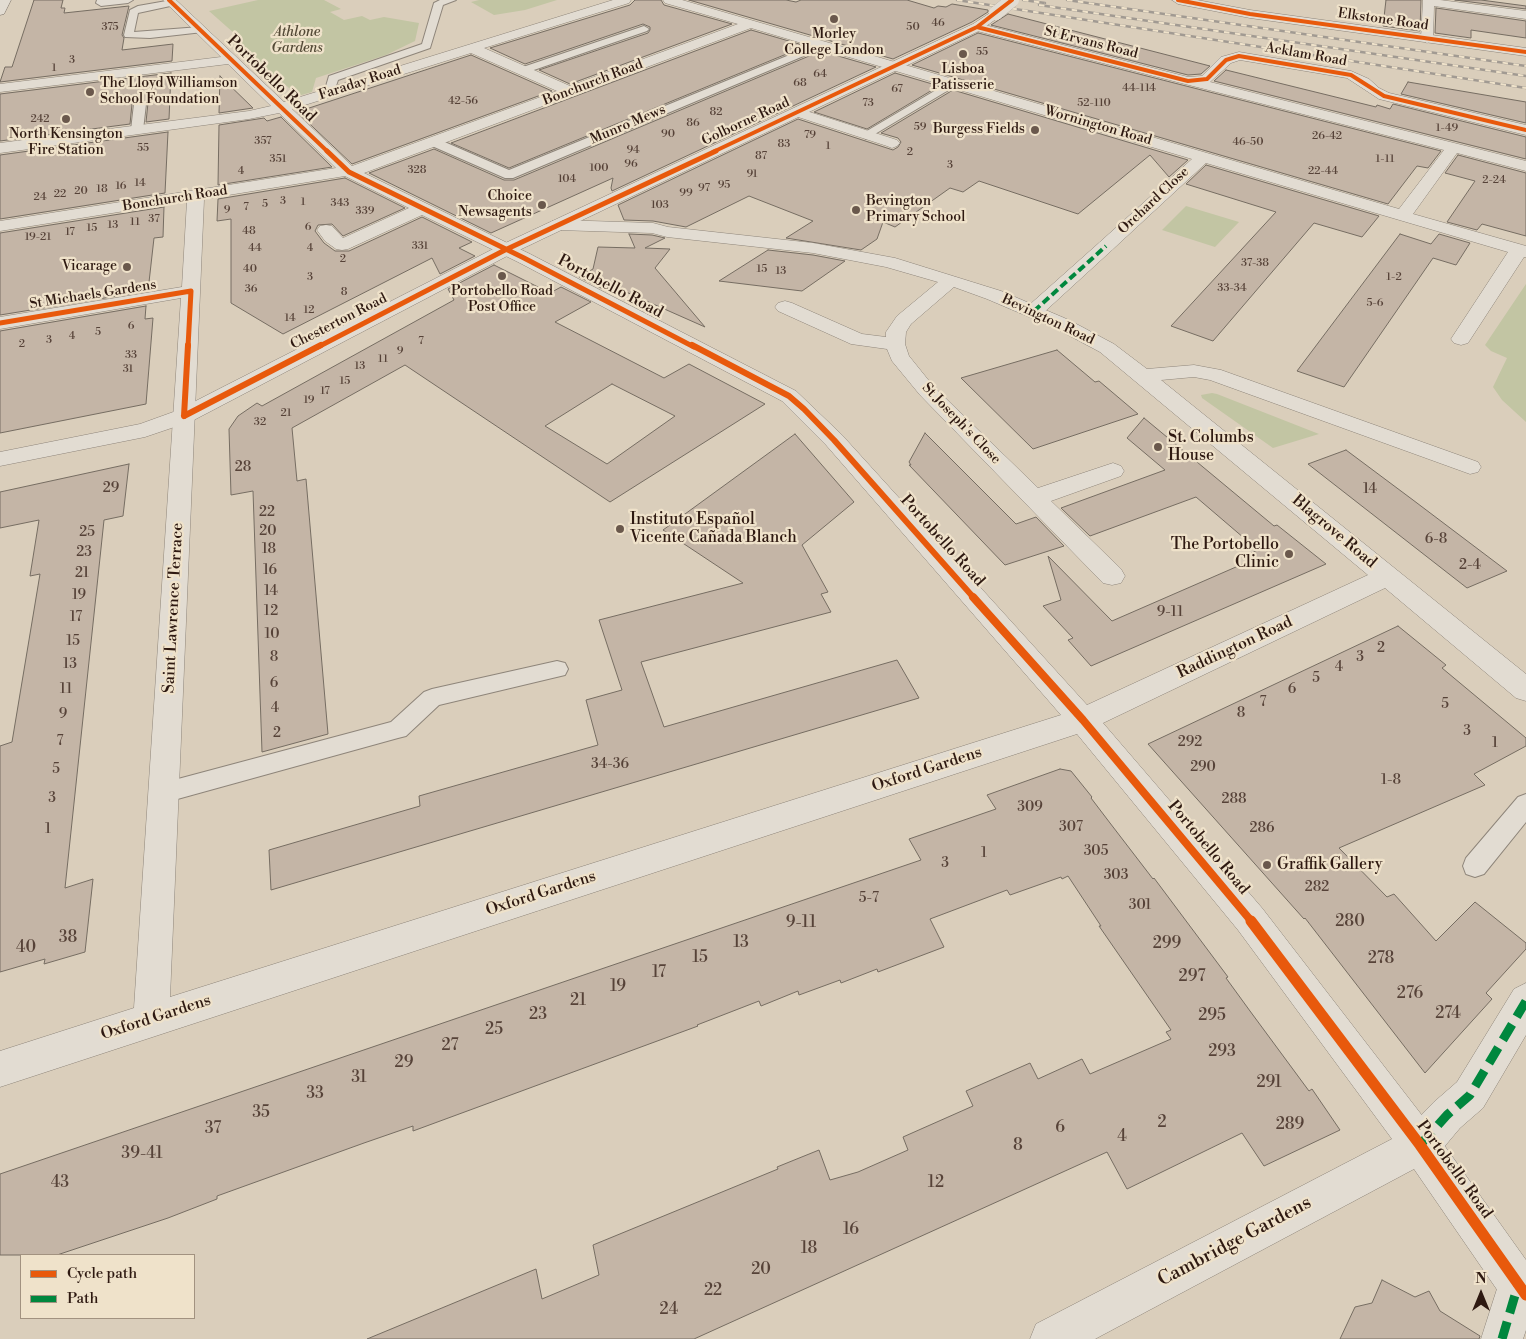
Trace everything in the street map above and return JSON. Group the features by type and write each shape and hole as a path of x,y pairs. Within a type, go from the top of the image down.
{"street":[{"path":"0,12 5,0"},
{"name":"Faraday Road","path":"0,148 249,115 281,108 624,0"},
{"name":"Wornington Road","path":"669,0 1523,251"},
{"name":"Golborne Road","path":"505,250 977,27 1012,0"},
{"name":"Elkstone Road","path":"1178,0 1250,14 1526,52"},
{"path":"1412,0 1526,15"},
{"name":"Portobello Road","path":"171,1 230,60 349,172 789,396 834,440 1083,720 1250,918 1420,1145 1522,1290"},
{"path":"1427,39 1428,2"},
{"name":"Bonchurch Road","path":"0,226 362,169 436,143 750,24"},
{"name":"St Ervans Road","path":"977,27 1526,166"},
{"path":"472,48 571,92"},
{"name":"Acklam Road","path":"1194,81 1207,79 1230,58 1248,57 1351,75 1384,96 1526,130"},
{"path":"0,88 230,60"},
{"path":"81,78 83,61"},
{"path":"797,112 892,144"},
{"path":"1403,216 1453,148"},
{"name":"Orchard Close","path":"1034,311 1203,157"},
{"name":"Saint Lawrence Terrace","path":"151,1020 196,195"},
{"path":"326,230 331,237 342,244 423,208"},
{"name":"Bevington Road","path":"550,229 654,235 667,232 813,248 889,262 951,280 1034,311 1089,337 1107,348 1142,376"},
{"name":"Chesterton Road","path":"0,459 145,430 184,416 505,250"},
{"path":"1461,339 1523,251"},
{"path":"785,307 858,340 894,344 896,332 904,320 951,280"},
{"name":"St Michaels Gardens","path":"0,322 191,291"},
{"name":"St Joseph's Close","path":"894,344 899,357 928,391 1112,576"},
{"path":"1142,376 1194,371 1214,374 1470,467"},
{"name":"Blagrove Road","path":"1142,376 1526,690"},
{"path":"1034,498 1113,471"},
{"name":"Raddington Road","path":"1083,720 1388,576"},
{"name":"Oxford Gardens","path":"0,1069 1083,720"},
{"path":"1420,1145 1447,1115 1470,1095 1526,1001"},
{"name":"Cambridge Gardens","path":"1051,1339 1420,1145"},
{"path":"1502,1339 1522,1290"}],"lane":[{"path":"102,0 101,3 128,0"},
{"path":"329,93 333,78 426,46 439,3 451,0"},
{"path":"171,1 133,12 129,35 150,36 200,30"},
{"path":"524,70 644,29"},
{"name":"Munro Mews","path":"436,143 509,175 821,45"},
{"path":"866,135 952,83"},
{"path":"136,130 140,104"},
{"path":"164,793 398,729 432,698 557,669"},
{"path":"1475,866 1526,804"}],"green space":[{"name":"Athlone Gardens","path":"258,0 324,0 341,9 330,12 344,20 362,16 370,20 384,17 419,23 415,41 386,55 316,78 312,92 298,96 236,41 235,34 209,11"},
{"path":"479,0 557,0 525,10 494,15 471,2"},
{"path":"1186,206 1239,222 1215,247 1162,230"},
{"path":"1526,284 1526,422 1502,400 1493,387 1507,358 1491,351 1485,345"},
{"path":"1212,393 1319,434 1273,448 1202,398 1201,395"}],"building":[{"path":"34,0 63,0 61,8 65,8 64,13 129,6 122,35 124,38 122,50 173,44 172,61 0,82 5,67 12,67"},
{"path":"635,0 661,0 664,5 732,24 570,84 539,70 648,33 650,27 643,24 525,64 490,48 630,5"},
{"path":"689,0 786,0 796,2 801,0 907,0 934,8 938,6 946,7 952,4 988,10 988,12 972,22 893,59"},
{"path":"1386,0 1421,0 1420,31 1383,26"},
{"path":"1455,0 1481,0 1526,6 1526,9"},
{"path":"1436,8 1526,21 1526,38 1471,30 1471,38 1435,33"},
{"path":"1008,14 1210,66 1201,74 1188,75 991,25"},
{"path":"751,30 806,46 509,168 451,143"},
{"path":"978,33 1441,151 1428,168 1417,166 1388,204 912,65"},
{"path":"821,51 876,67 612,191 613,178 491,233 369,173 434,149 504,180 514,180"},
{"path":"471,55 552,91 352,164 297,112"},
{"path":"1226,70 1376,107 1377,105 1390,109 1393,104 1526,137 1526,159 1214,81"},
{"path":"171,73 169,119 146,122 148,103 139,99 132,104 130,124 0,141 0,94"},
{"path":"895,73 939,86 867,129 814,112"},
{"path":"220,76 253,108 219,113"},
{"path":"1408,82 1526,102 1526,123 1401,94"},
{"path":"953,90 1188,160 1169,177 1150,155 1078,214 979,181 963,192 950,188 895,227 883,222 877,239 861,250 786,238 813,221 749,196 686,227 653,221 624,220 618,205 798,119 893,150 901,142 898,138 881,133"},
{"path":"281,117 332,167 218,185 219,125 264,118 267,121"},
{"path":"168,132 165,193 0,219 0,155"},
{"path":"1458,155 1526,173 1526,236 1482,224 1477,230 1447,222 1475,181 1445,173"},
{"path":"1206,165 1379,216 1362,237 1314,223 1213,341 1171,326 1276,212 1186,184"},
{"path":"345,178 405,208 343,236 332,224 318,225 315,231 324,243 335,251 349,251 422,217 472,242 459,248 475,256 440,274 432,258 283,334 231,303 231,219 217,221 218,199"},
{"path":"164,207 163,237 154,238 148,291 0,315 0,233"},
{"path":"629,234 652,235 665,238 645,248 670,249 655,268 705,327 617,288 609,292 579,277 593,269 598,247 635,248"},
{"path":"1400,234 1431,244 1439,234 1470,243 1456,265 1433,258 1344,387 1297,371"},
{"path":"768,250 845,261 802,291 719,281"},
{"path":"494,265 550,293 561,287 591,302 555,322 664,378 689,364 765,404 610,502 405,365 292,428 297,481 306,479 328,734 262,752 253,491 231,495 229,429 238,416 257,403 262,406 454,300 448,289","holes":["612,384 675,416 607,464 545,426"]},
{"path":"146,306 145,319 153,318 146,404 0,433 0,331"},
{"path":"1057,350 1095,382 1099,381 1138,414 1033,449 961,378"},
{"path":"1144,418 1274,526 1277,525 1326,564 1091,666 1068,640 1073,638 1043,606 1061,600 1048,556 1112,621 1252,560 1247,555 1258,550 1196,497 1090,536 1061,508 1165,470 1127,438"},
{"path":"925,433 1016,524 1036,517 1064,546 1005,565 909,465 911,465 909,462"},
{"path":"795,434 854,502 802,545 828,592 821,594 831,612 641,662 664,727 897,660 919,698 271,890 269,850 420,806 419,796 598,745 586,700 622,690 599,620 743,583 663,530"},
{"path":"1346,450 1507,571 1467,588 1308,464"},
{"path":"129,464 123,516 104,520 65,888 93,879 85,952 44,964 45,959 0,972 0,746 12,742 40,574 30,576 39,520 0,528 0,492"},
{"path":"1398,626 1446,665 1442,668 1526,738 1526,746 1474,774 1485,785 1339,848 1387,897 1394,894 1436,941 1475,902 1526,943 1526,949 1486,993 1492,999 1425,1073 1305,918 1148,744"},
{"path":"1060,769 1071,771 1154,878 1228,977 1226,978 1309,1091 1312,1089 1340,1130 1264,1166 1242,1133 1127,1189 1107,1152 694,1339 367,1339 536,1269 542,1299 599,1275 593,1245 778,1169 777,1167 819,1150 830,1180 858,1172 908,1150 903,1137 973,1106 966,1091 1030,1063 1038,1079 1082,1059 1090,1074 1171,1039 1166,1032 1171,1030 1099,926 1101,926 1068,876 1010,895 1007,890 930,919 944,947 878,972 877,969 841,983 840,980 799,995 798,991 761,1006 759,1001 698,1026 413,1131 413,1126 217,1196 217,1199 168,1218 60,1254 0,1255 0,1174 921,860 909,839 996,809 987,795"},
{"path":"1382,1280 1415,1297 1429,1291 1440,1311 1480,1336 1479,1339 1340,1339 1355,1307 1372,1303"}],"railway":[{"path":"957,0 1526,88"},
{"path":"1023,0 1045,3"},
{"path":"1067,0 1526,66"},
{"path":"1039,5 1526,76"}],"marked path":[{"path":"1034,311 1106,246"},
{"path":"1420,1145 1447,1115 1470,1095 1526,1001"},
{"path":"1502,1339 1518,1285"}],"cycle path":[{"path":"169,0 349,172 524,258 789,396 804,409 834,440 1083,720 1250,919 1420,1145 1526,1295"},
{"path":"184,416 505,250 977,27 1012,0"},
{"path":"1178,0 1250,14 1526,52"},
{"path":"977,27 1188,81 1207,79 1226,60 1239,56 1351,75 1384,96 1526,130"},
{"path":"0,323 191,291 184,416"}],"place":[{"name":"Morley College London","path":"834,19"},
{"name":"Lisboa Patisserie","path":"963,54"},
{"name":"The Lloyd Williamson School Foundation","path":"90,92"},
{"name":"North Kensington Fire Station","path":"66,119"},
{"name":"Burgess Fields","path":"1035,130"},
{"name":"Choice Newsagents","path":"542,205"},
{"name":"Bevington Primary School","path":"856,210"},
{"name":"Vicarage","path":"127,267"},
{"name":"Portobello Road Post Office","path":"502,276"},
{"name":"St. Columbs House","path":"1158,447"},
{"name":"Instituto Español Vicente Cañada Blanch","path":"620,529"},
{"name":"The Portobello Clinic","path":"1289,554"},
{"name":"Graffik Gallery","path":"1267,865"}]}
